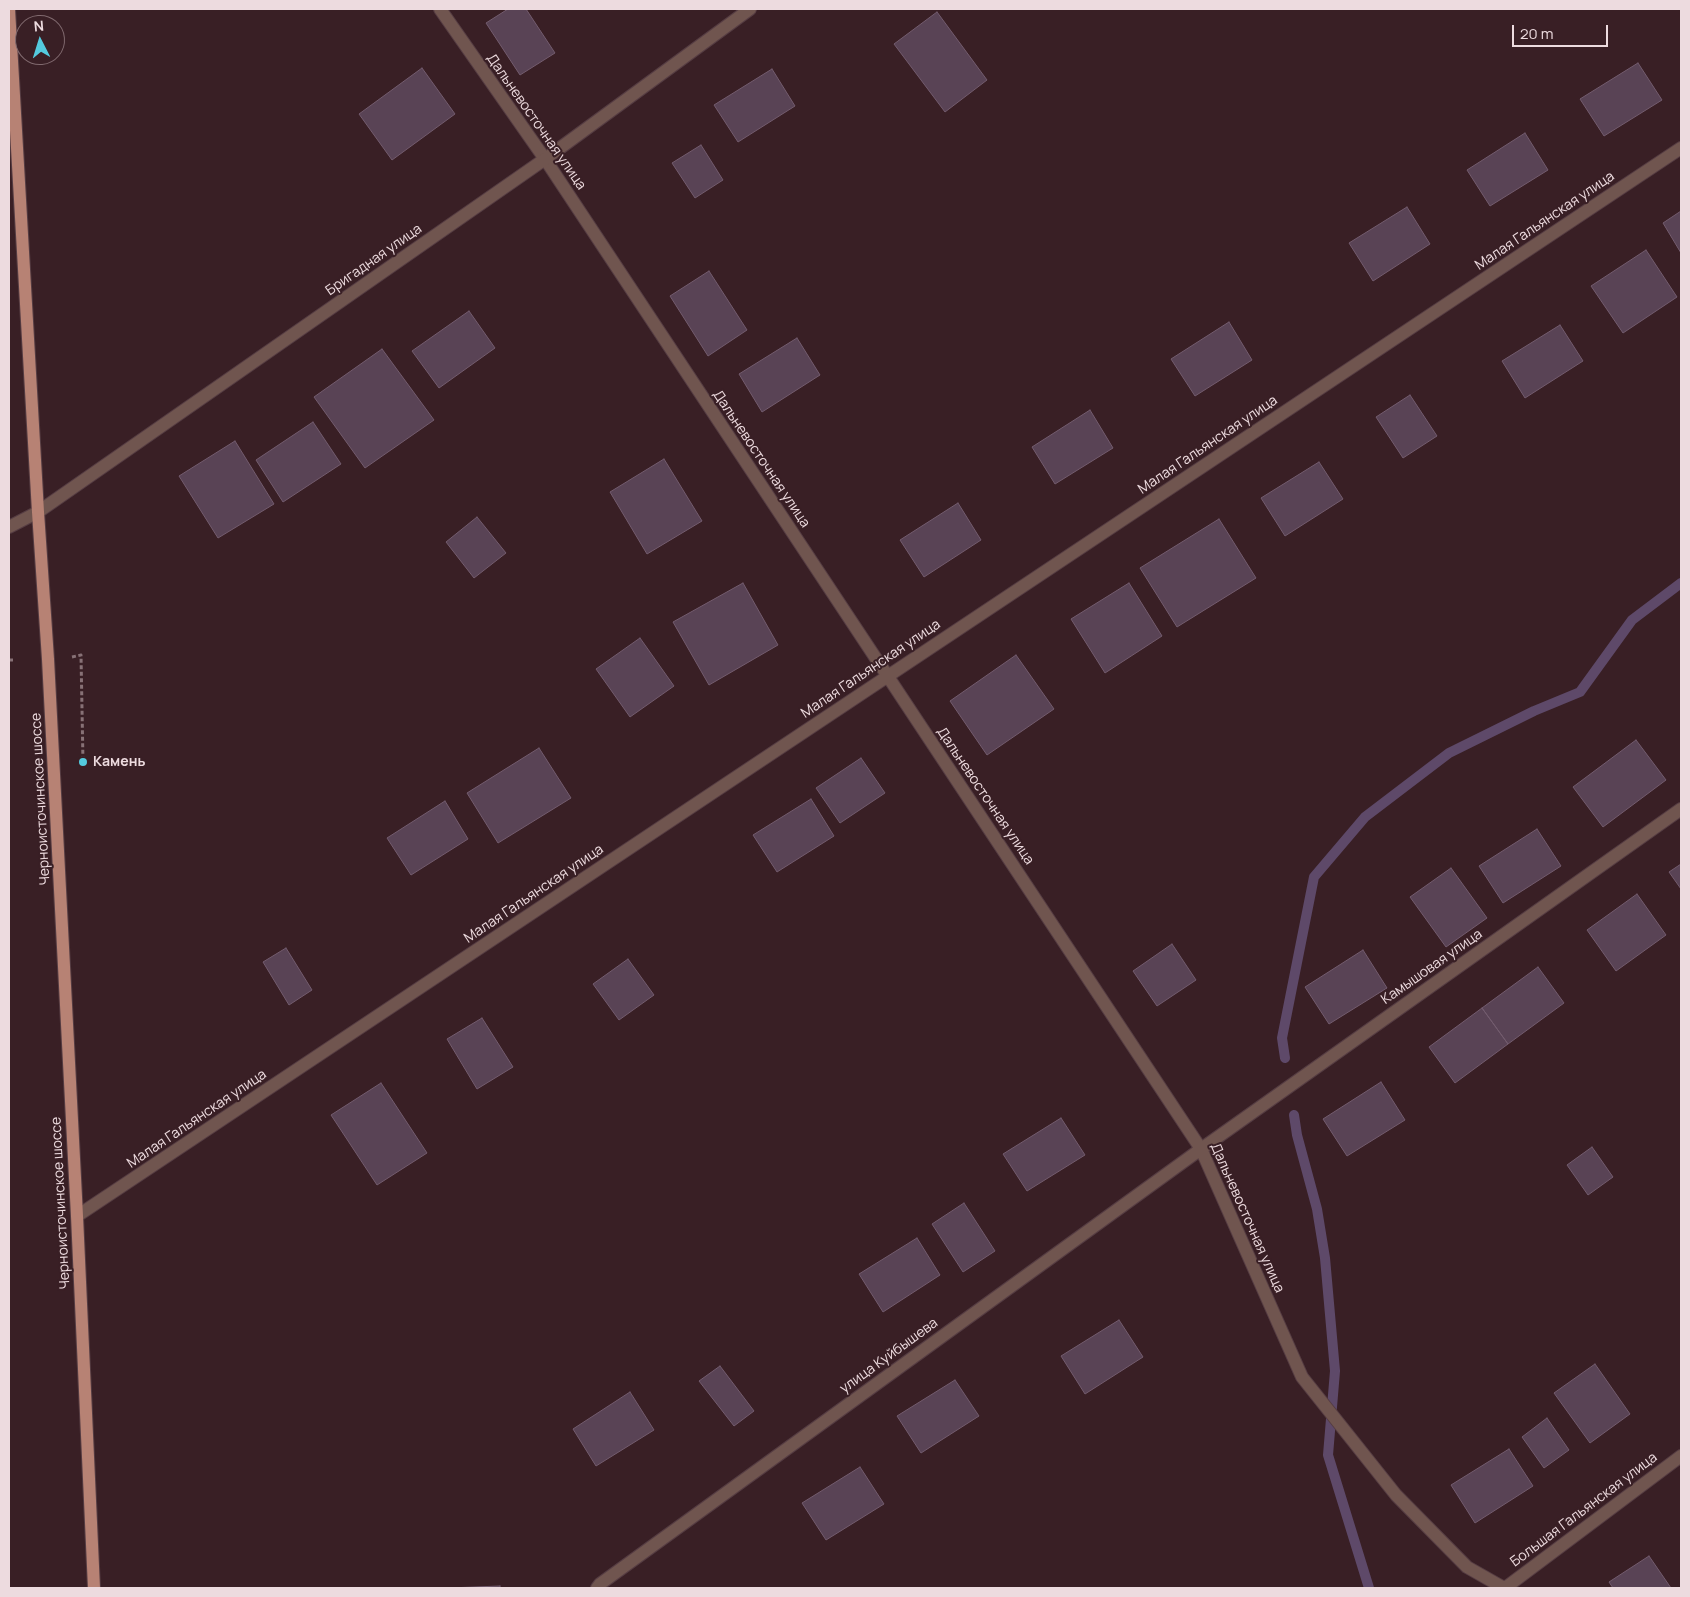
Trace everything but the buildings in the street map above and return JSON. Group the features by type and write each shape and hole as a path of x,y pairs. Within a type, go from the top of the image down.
{"main road":[{"name":"Черноисточинское шоссе","path":"9,9 48,659 94,1588"}],"street":[{"name":"Дальневосточная улица","path":"440,9 545,159 1201,1149 1302,1377 1396,1495 1467,1567 1504,1588"},
{"name":"Бригадная улица","path":"9,527 38,512 545,159 750,9"},
{"name":"Малая Гальянская улица","path":"77,1216 1681,148"},
{"name":"Камышовая улица","path":"1201,1149 1681,809"},
{"name":"улица Куйбышева","path":"596,1588 1201,1149"},
{"name":"Большая Гальянская улица","path":"1504,1588 1681,1456"}],"path":[{"path":"72,657 81,655 83,762"}],"waterway":[{"path":"1285,1058 1282,1038 1314,877 1365,817 1449,753 1534,711 1580,692 1632,620 1681,583"},
{"path":"1294,1115 1297,1135 1317,1209 1325,1258 1335,1371 1328,1455 1369,1588"}],"place":[{"name":"Камень","path":"83,762"}]}
